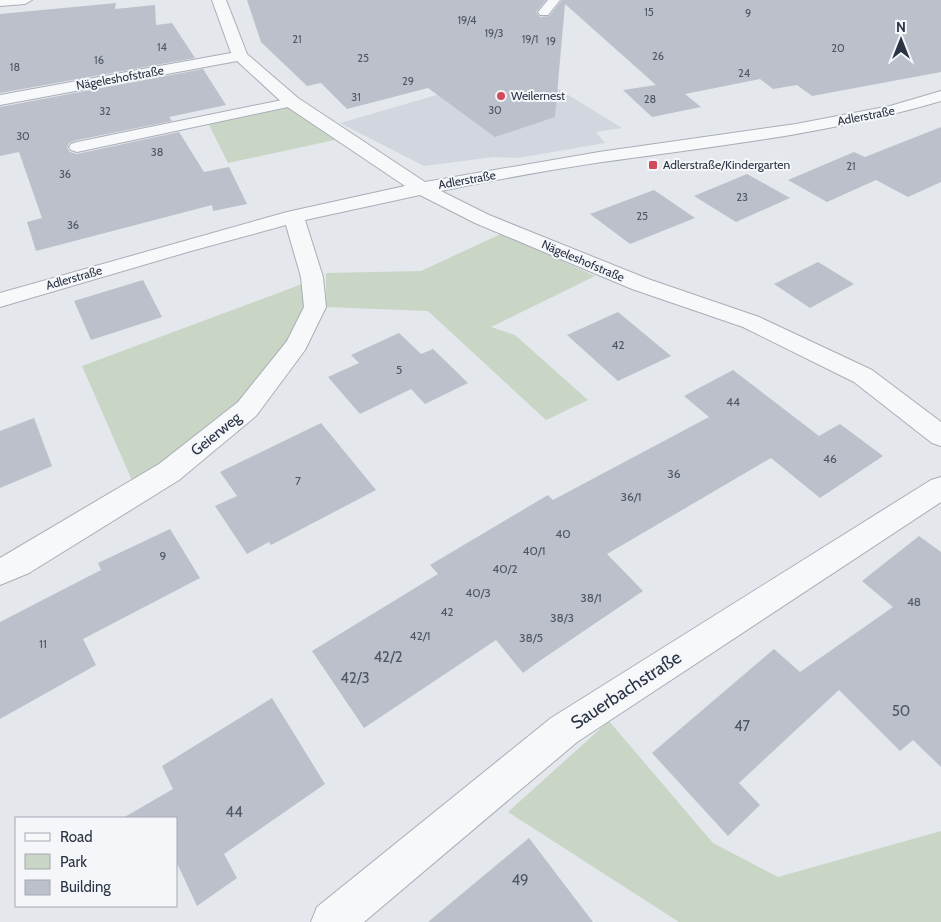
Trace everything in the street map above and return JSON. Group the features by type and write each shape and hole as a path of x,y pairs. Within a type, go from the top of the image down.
{"street":[{"path":"0,2 25,0"},
{"name":"Nägeleshofstraße","path":"219,0 240,56 292,102 422,188 482,219 640,284 760,326 863,376 941,436"},
{"name":"Nägeleshofstraße","path":"0,100 240,56"},
{"name":"Adlerstraße","path":"0,300 162,252 294,216 422,188 570,162 781,132 900,109 941,96"},
{"name":"Geierweg","path":"0,572 18,564 169,472 247,409 297,344 315,307 312,277 294,216"},
{"name":"Sauerbachstraße","path":"332,922 564,730 941,488"}],"lane":[{"path":"544,12 554,0"},
{"path":"77,147 292,102"}],"shaded area":[{"name":"Weilernest","path":"526,69 622,128 596,132 605,143 518,158 494,157 424,166 340,123"}],"green space":[{"path":"290,105 339,139 228,163 208,123"},
{"path":"503,233 595,276 491,327 515,335 588,400 546,420 428,311 326,307 326,273 421,271"},
{"path":"305,283 307,308 289,346 238,406 134,485 82,366"},
{"path":"609,721 713,843 778,877 941,831 941,922 679,922 508,812"}],"building":[{"path":"247,0 546,0 536,12 540,17 549,16 562,0 941,0 941,72 812,96 797,85 773,89 760,79 685,94 701,107 652,117 623,90 656,85 565,4 555,117 495,137 428,88 347,109 321,83 307,86 261,42"},
{"path":"116,3 115,9 155,5 156,25 172,23 195,58 0,93 0,14"},
{"path":"203,69 226,105 169,117 172,121 77,140 69,143 67,148 70,152 77,154 179,132 204,172 229,167 247,204 213,211 212,205 36,251 27,222 42,218 19,152 0,156 0,107"},
{"path":"941,127 941,182 908,197 876,180 827,202 788,180 854,152 865,157"},
{"path":"747,174 790,198 736,222 694,196"},
{"path":"654,190 695,218 630,244 590,214"},
{"path":"818,262 854,284 810,308 774,284"},
{"path":"143,280 162,317 91,340 74,301"},
{"path":"618,312 671,356 618,381 567,335"},
{"path":"399,333 421,354 433,349 468,383 425,404 411,389 360,414 328,377 359,363 351,355"},
{"path":"733,370 819,436 840,424 883,456 820,498 771,458 607,554 643,591 523,673 496,640 364,728 312,651 438,574 430,565 548,495 553,500 709,417 684,396"},
{"path":"34,418 52,466 0,488 0,431"},
{"path":"321,423 376,490 271,545 269,542 247,554 215,506 237,496 220,472"},
{"path":"170,529 200,578 83,639 96,665 0,719 0,622 101,570 98,563"},
{"path":"919,536 941,552 941,767 913,740 900,751 839,690 739,783 760,805 728,836 652,753 774,649 800,672 893,607 862,581"},
{"path":"272,698 325,784 224,854 237,878 197,906 178,865 178,817 125,817 173,789 162,766"},
{"path":"529,838 593,922 428,922"}],"place":[{"name":"Weilernest","path":"501,96"},
{"name":"Adlerstraße/Kindergarten","path":"653,165"}]}
